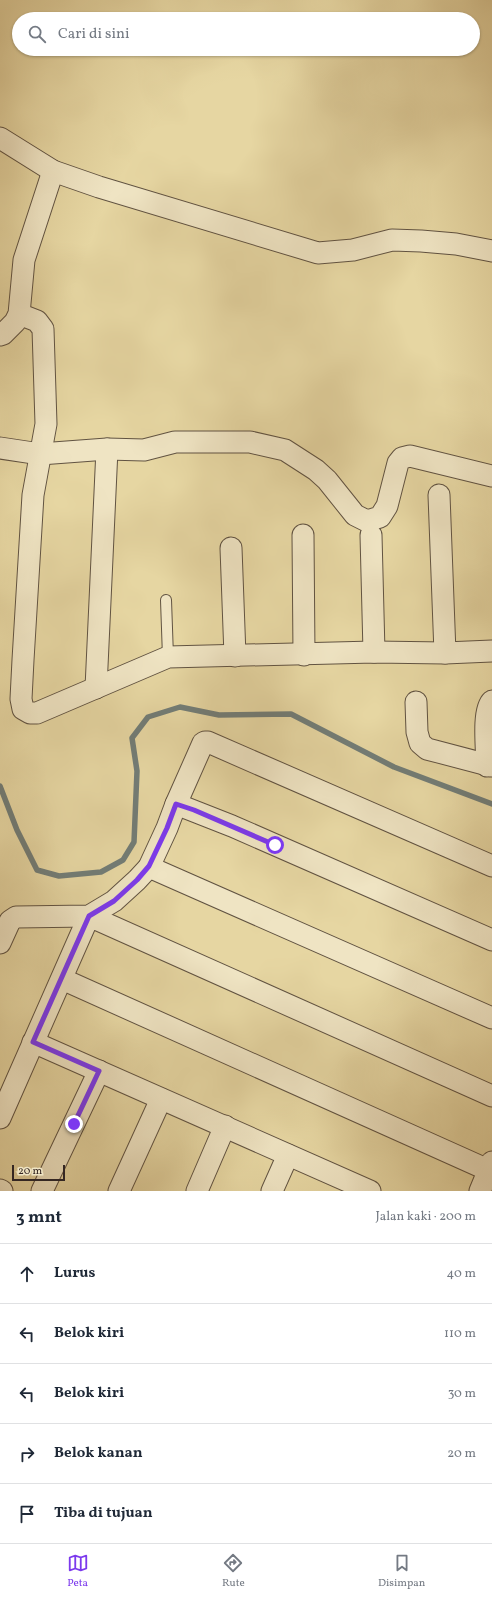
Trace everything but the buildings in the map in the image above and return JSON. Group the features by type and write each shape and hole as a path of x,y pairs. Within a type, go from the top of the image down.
{"street":[{"path":"0,138 53,171 99,187 318,253 353,250 392,240 456,244 492,251"},
{"path":"0,335 16,322 19,314 24,260 53,171"},
{"path":"19,314 37,321 44,329 46,424 32,502 23,660 23,709 30,713 37,713 168,657 492,651"},
{"path":"0,448 40,454 107,449 144,450 175,442 192,441 250,442 285,450 316,470 327,480 355,515 367,521 380,517 387,506 398,463 402,458 410,456 492,476"},
{"path":"96,688 107,449"},
{"path":"439,495 444,653"},
{"path":"303,535 304,655"},
{"path":"371,535 374,652"},
{"path":"232,548 235,656"},
{"path":"416,702 417,732 420,743 427,749 490,766 486,712 492,701"},
{"path":"0,1118 89,916 114,901 137,880 149,866 205,742 492,866"},
{"path":"176,804 232,826 492,940"},
{"path":"149,866 492,1018"},
{"path":"0,943 10,921 16,917 89,916 492,1096"},
{"path":"62,979 490,1166 480,1191"},
{"path":"33,1042 225,1126 358,1189"},
{"path":"42,1191 99,1071"},
{"path":"120,1191 161,1099"},
{"path":"196,1191 225,1126"},
{"path":"272,1191 288,1155"}],"lane":[{"path":"166,600 168,657"}],"waterway":[{"path":"0,786 17,830 37,870 59,876 101,872 123,860 134,842 137,771 132,738 148,717 180,707 219,715 291,714 394,767 492,804"}],"route":[{"path":"74,1124 99,1071 33,1042 89,916 114,901 137,880 149,866 167,828 176,804 194,810 275,845"}]}
